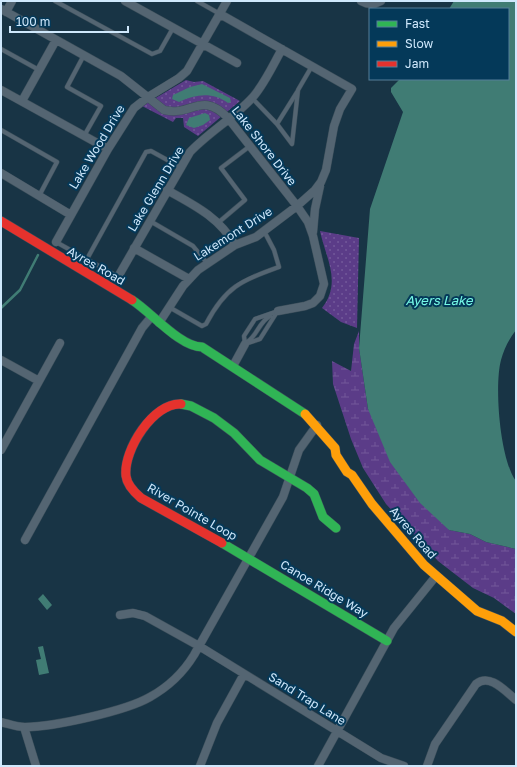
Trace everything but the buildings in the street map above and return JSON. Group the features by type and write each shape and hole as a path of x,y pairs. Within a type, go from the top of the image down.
{"street":[{"path":"3,10 12,1"},
{"path":"125,1 237,63"},
{"name":"Lake Wood Drive","path":"56,242 108,149 134,108 148,97 183,75 203,44 227,1"},
{"path":"362,2 372,4 381,1"},
{"name":"Lake Shore Drive","path":"3,10 121,76 158,106 168,111 208,104 219,109 228,118 297,206 308,222 313,236 324,284 320,296 313,303 305,306 278,311"},
{"name":"Lakemont Drive","path":"159,323 188,279 207,263 235,245 256,237 310,195 321,182 326,170 334,126 340,109 352,89 220,14"},
{"path":"22,101 56,40"},
{"name":"Lake Glenn Drive","path":"119,275 190,152 203,139 252,98 282,49"},
{"path":"1,90 108,149"},
{"path":"1,173 71,215"},
{"path":"313,236 315,209 321,182"},
{"path":"167,190 204,210 219,222 235,245"},
{"name":"Ayres Road","path":"1,221 134,301 159,323 177,334 181,339 196,347 202,347 299,410 317,425 334,448 342,451 352,468 352,475 387,523 436,576 478,611 502,621 516,632"},
{"path":"134,248 188,279"},
{"path":"25,540 142,328 152,316"},
{"path":"1,450 60,343"},
{"name":"Lake Shore Drive","path":"233,366 245,344"},
{"path":"1,360 39,381"},
{"name":"River Pointe Loop","path":"248,558 136,494 128,483 126,476 126,462 131,450 150,418 157,410 169,404 186,404 228,428 258,459 291,477 311,491 323,517 336,528"},
{"path":"1,722 24,727 61,723 125,707 148,698 160,691 179,674 188,665 283,497 299,450 317,425"},
{"name":"Canoe Ridge Way","path":"248,558 386,641"},
{"path":"318,766 386,641 403,616 436,576"},
{"name":"Sand Trap Lane","path":"120,615 133,613 145,616 199,646 381,758 404,766"},
{"path":"200,766 212,734 244,674"},
{"path":"427,766 435,744 479,681 490,680 516,700"},
{"path":"24,727 36,766"}],"lane":[{"path":"55,1 152,54 160,51 173,28"},
{"path":"197,1 220,14"},
{"path":"1,49 39,70"},
{"path":"84,56 67,87 101,106 84,136"},
{"path":"277,124 312,66"},
{"path":"252,98 277,124 292,144 298,90"},
{"path":"1,130 57,162 39,196"},
{"path":"219,222 245,200 222,168 250,146"},
{"path":"87,259 146,152 151,151 180,167"},
{"path":"150,221 193,246 207,263"},
{"path":"169,307 202,326 206,324 219,301 233,288 245,280 279,267 274,250 264,231"},
{"path":"56,242 115,275 119,275"},
{"path":"278,311 260,339 245,344 244,336 253,321 278,311"},
{"name":"Lake Shore Drive","path":"245,344 252,340 264,320 278,311"}],"green space":[{"path":"186,80 194,82 203,81 240,101 198,136 184,127 183,118 176,118 173,122 142,106"},
{"path":"320,231 359,238 357,328 341,322 322,308 328,298 332,280 329,261"},
{"path":"359,331 359,348 368,409 449,530 470,534 486,542 516,549 516,614 494,598 473,588 438,561 386,504 363,468 351,439 333,384 332,361 351,371 354,344"}],"water":[{"name":"Ayers Lake","path":"454,1 516,1 516,330 507,344 501,360 498,404 502,440 510,471 516,481 516,549 486,542 470,534 449,530 420,503 390,462 368,409 359,348 370,209 403,112 391,92 391,88 399,80 509,80 509,8 450,8"},
{"path":"202,84 230,98 231,102 228,103 216,97 204,95 192,97 179,102 172,99 173,95 190,87"},
{"path":"205,113 209,115 210,120 203,125 194,128 186,125 189,118"},
{"path":"43,594 52,605 47,610 38,599"},
{"path":"43,646 49,673 39,675 36,660 41,659 38,647"}],"waterway":[{"path":"1,308 20,290 38,255"}],"traffic: fast":[{"path":"132,300 184,341 202,347 305,414"},
{"path":"181,404 191,406 214,418 234,433 260,460 307,488 314,494 323,517 336,528"},
{"path":"222,543 387,641"}],"traffic: slow":[{"path":"305,414 335,448 336,455 347,472 352,475 372,504 424,565 477,611 502,621 516,632"}],"traffic: jam":[{"path":"1,221 132,300"},
{"path":"181,404 171,405 161,411 151,419 142,430 135,441 126,465 126,476 131,488 141,498 222,543"}]}
